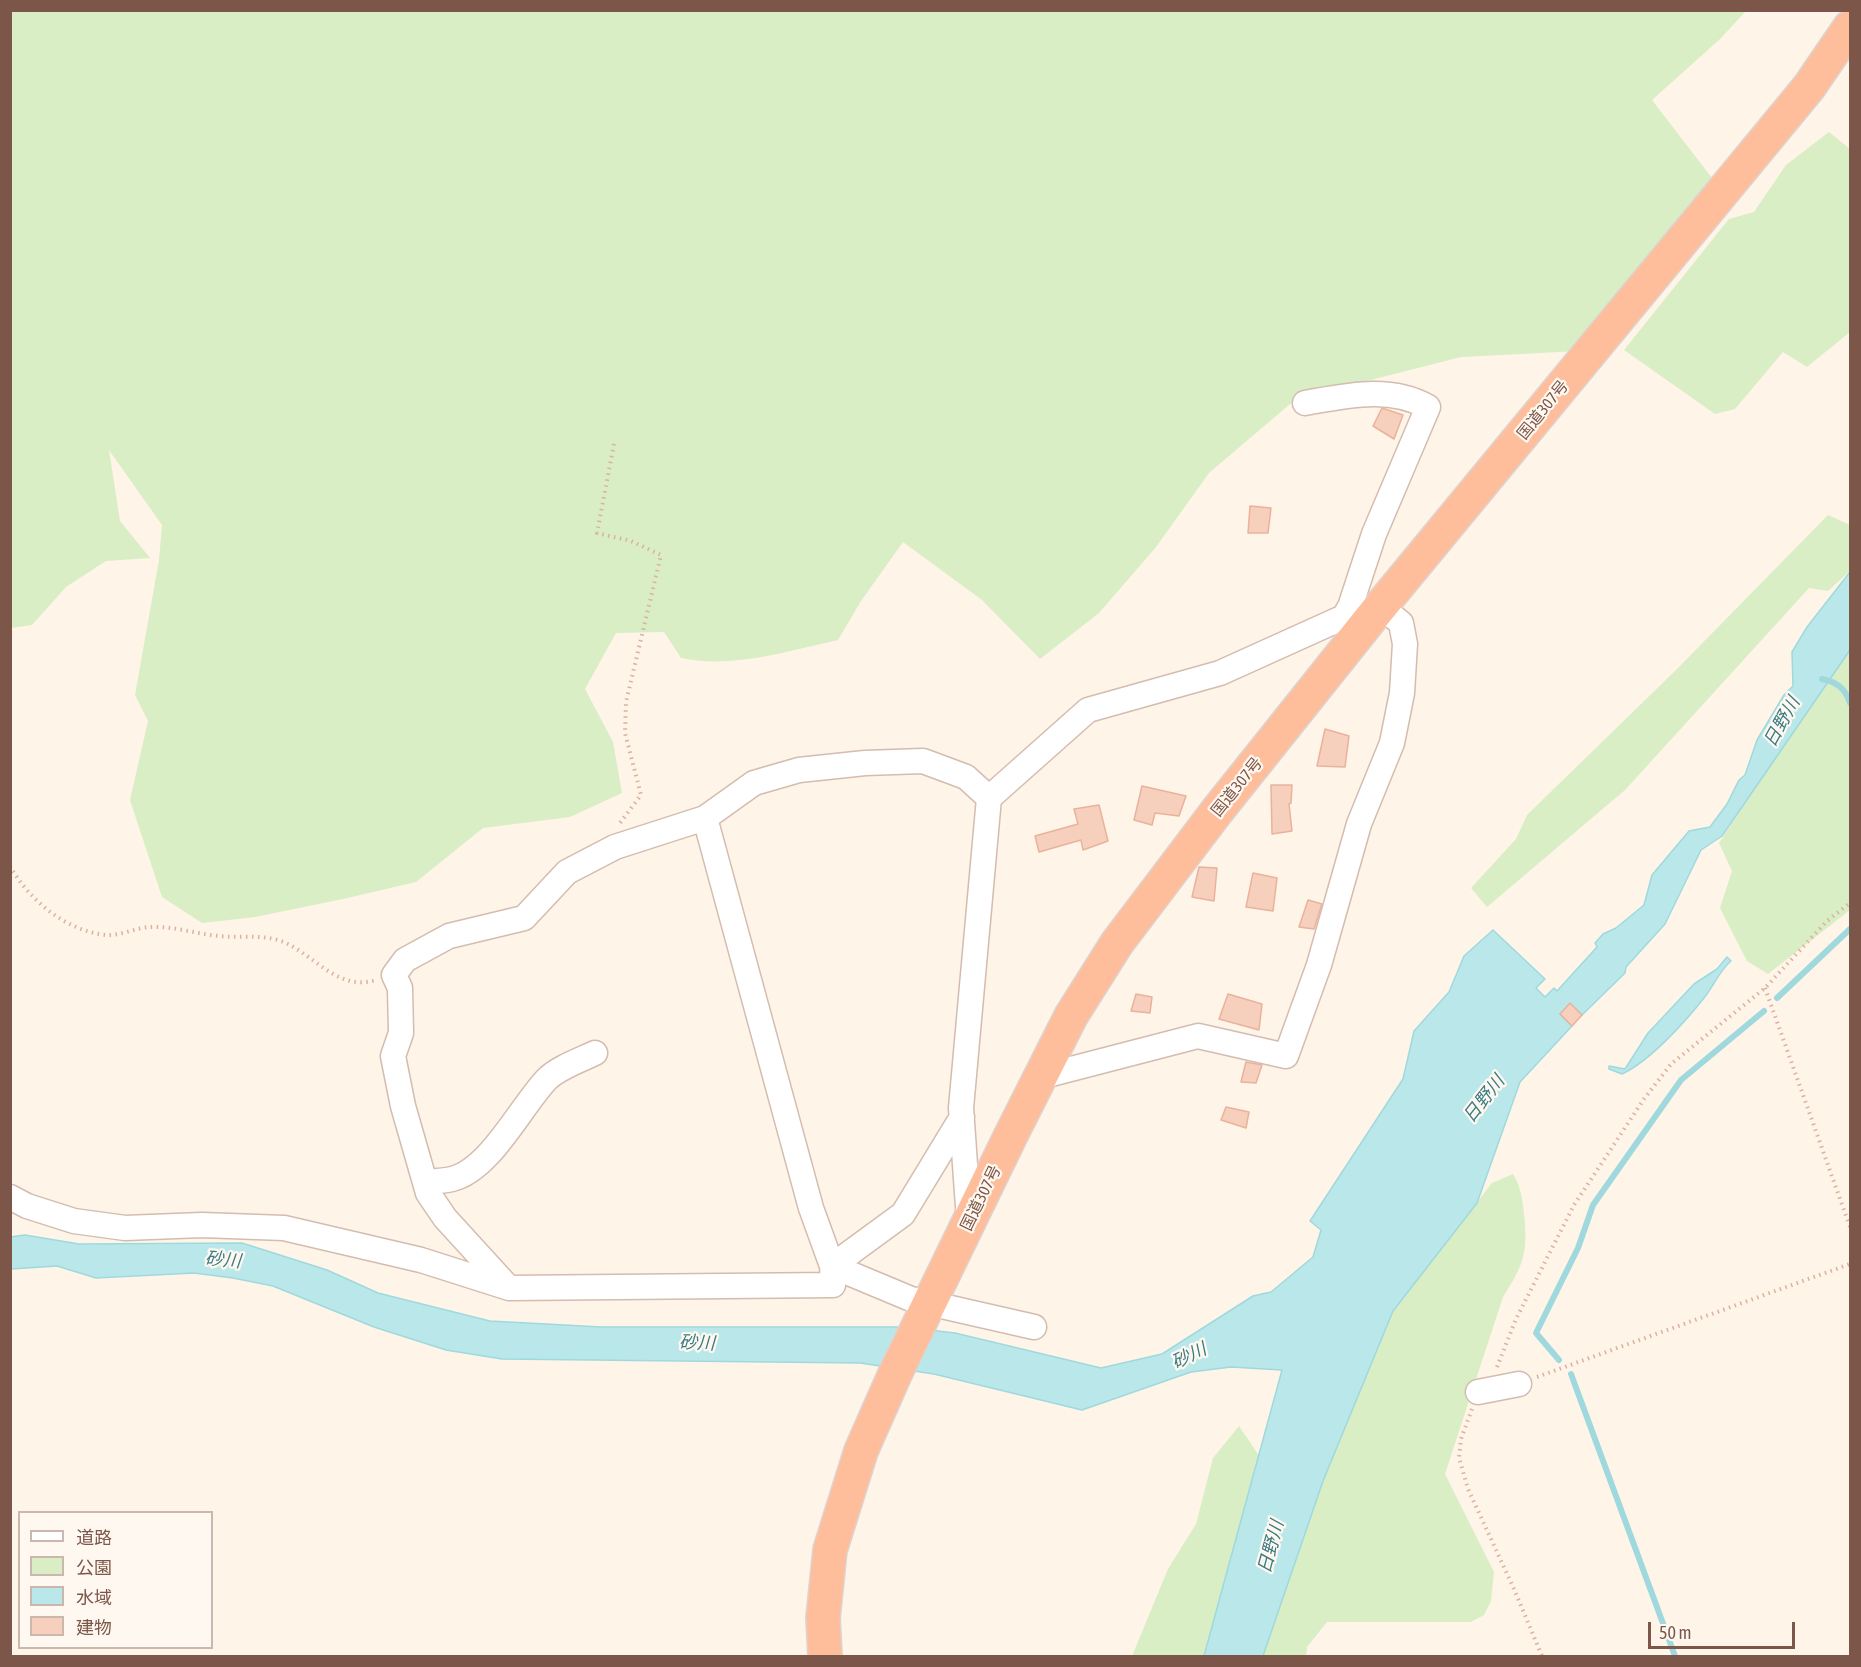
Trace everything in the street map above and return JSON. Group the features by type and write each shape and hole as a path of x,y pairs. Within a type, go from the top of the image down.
{"highway":[{"name":"国道307号","path":"825,1656 823,1618 830,1550 861,1451 896,1374 921,1308 969,1222 1071,1016 1117,943 1363,617 1809,87 1851,27"}],"street":[{"path":"1040,1077 1198,1036 1286,1056 1319,965 1359,824 1392,743 1402,693 1405,644 1401,623 1363,617 1350,607 1398,472 1428,407 1418,401 1370,392 1305,403"},
{"path":"969,1222 962,1117 989,798 1088,710 1220,673 1363,617"},
{"path":"509,1288 445,1218 428,1193 424,1182 403,1106 393,1056 401,1033 400,988 394,975 405,960 449,936 524,918 567,872 615,848 705,818 754,783 799,770 865,763 923,761 966,777 989,798"},
{"path":"705,818 811,1209 833,1276"},
{"path":"424,1182 454,1179 477,1163 505,1137 524,1107 548,1077 595,1053"},
{"path":"833,1276 903,1214 962,1117"},
{"path":"10,1197 27,1206 74,1221 125,1228 202,1225 284,1228 421,1260 509,1288 833,1276 921,1308 968,1310 1034,1327"},
{"path":"1478,1392 1519,1384"}],"path":[{"path":"614,444 597,533 631,541 661,555 626,702 625,733 641,795 618,826 615,848"},
{"path":"10,866 21,886 59,920 107,935 150,927 218,936 274,939 300,951 331,974 351,981 372,982 394,975"},
{"path":"1542,1656 1468,1489 1459,1458 1461,1439 1478,1392 1495,1372 1516,1319 1574,1205 1644,1099 1671,1064 1765,988 1827,921 1851,903"},
{"path":"1765,988 1851,1227"},
{"path":"1519,1384 1851,1264"}],"green space":[{"path":"11,11 1746,11 1720,39 1652,100 1712,178 1579,351 1461,357 1296,399 1209,473 1156,547 1099,613 1040,659 982,600 903,542 861,601 838,640 760,657 701,661 681,658 664,632 616,633 585,689 613,742 622,793 570,817 483,828 416,882 255,917 202,923 162,897 130,800 148,721 135,695 159,560 162,525 109,450 120,521 150,558 106,561 66,587 32,625 11,628"},
{"path":"1829,132 1850,149 1850,332 1807,367 1783,352 1735,409 1715,414 1624,350 1729,219 1754,212 1786,165"},
{"path":"1828,515 1850,525 1850,571 1828,591 1809,588 1625,790 1487,907 1471,888 1516,839 1527,815 1677,669"},
{"path":"1850,644 1850,910 1768,974 1747,961 1720,908 1732,871 1719,843"},
{"path":"1513,1174 1522,1198 1524,1214 1523,1258 1516,1276 1503,1297 1445,1474 1494,1572 1491,1601 1484,1615 1471,1622 1327,1622 1307,1647 1306,1656 1263,1656 1323,1481 1393,1311 1492,1183"},
{"path":"1239,1426 1268,1469 1216,1656 1132,1656 1168,1569 1196,1524 1213,1458"}],"water":[{"path":"1850,572 1850,650 1722,836 1701,850 1665,924 1626,967 1625,973 1582,1015 1570,1004 1560,1014 1572,1026 1520,1082 1477,1203 1393,1311 1323,1481 1263,1656 1204,1656 1282,1370 1231,1367 1191,1372 1082,1410 934,1374 860,1363 502,1359 446,1350 374,1327 273,1286 233,1278 194,1273 96,1278 57,1266 11,1269 10,1237 25,1235 79,1244 242,1243 327,1270 378,1293 490,1321 601,1327 904,1327 955,1333 1101,1368 1162,1354 1253,1296 1271,1292 1313,1257 1321,1230 1310,1221 1403,1079 1414,1031 1449,992 1464,956 1493,930 1545,979 1536,988 1545,997 1554,988 1557,991 1597,947 1595,943 1603,934 1616,928 1644,905 1652,875 1689,831 1710,827 1727,804 1739,780 1745,775 1757,740 1784,695 1793,686 1792,652 1807,627"},
{"path":"1727,957 1731,961 1723,969 1708,993 1666,1040 1644,1060 1622,1074 1609,1069 1609,1066 1625,1069 1648,1033 1694,984 1717,969"}],"building":[{"path":"1382,408 1403,415 1394,439 1373,426"},
{"path":"1250,506 1271,508 1268,533 1248,533"},
{"path":"1325,729 1349,736 1345,767 1317,766"},
{"path":"1271,785 1292,785 1291,803 1289,804 1292,831 1272,834"},
{"path":"1142,786 1186,796 1179,816 1155,813 1152,825 1134,820"},
{"path":"1099,805 1108,841 1083,850 1081,840 1039,852 1035,836 1078,824 1074,809"},
{"path":"1199,867 1217,868 1214,901 1192,897"},
{"path":"1253,873 1277,878 1273,911 1246,907"},
{"path":"1308,900 1322,904 1314,929 1299,927"},
{"path":"1136,994 1152,997 1150,1013 1131,1011"},
{"path":"1228,994 1262,1004 1259,1030 1219,1019"},
{"path":"1570,1003 1582,1015 1572,1026 1560,1014"},
{"path":"1246,1062 1262,1065 1256,1083 1241,1082"},
{"path":"1226,1107 1249,1112 1246,1128 1221,1120"}],"waterway":[{"path":"1822,679 1840,686 1850,703"},
{"path":"1777,998 1850,929"},
{"path":"1559,1360 1536,1333 1578,1248 1593,1205 1681,1080 1764,1011"},
{"path":"1571,1374 1675,1656"}],"water label":[{"name":"日野川","path":"1782,722"},
{"name":"日野川","path":"1484,1099"},
{"name":"砂川","path":"223,1260"},
{"name":"砂川","path":"697,1343"},
{"name":"砂川","path":"1189,1356"},
{"name":"日野川","path":"1271,1547"}]}
